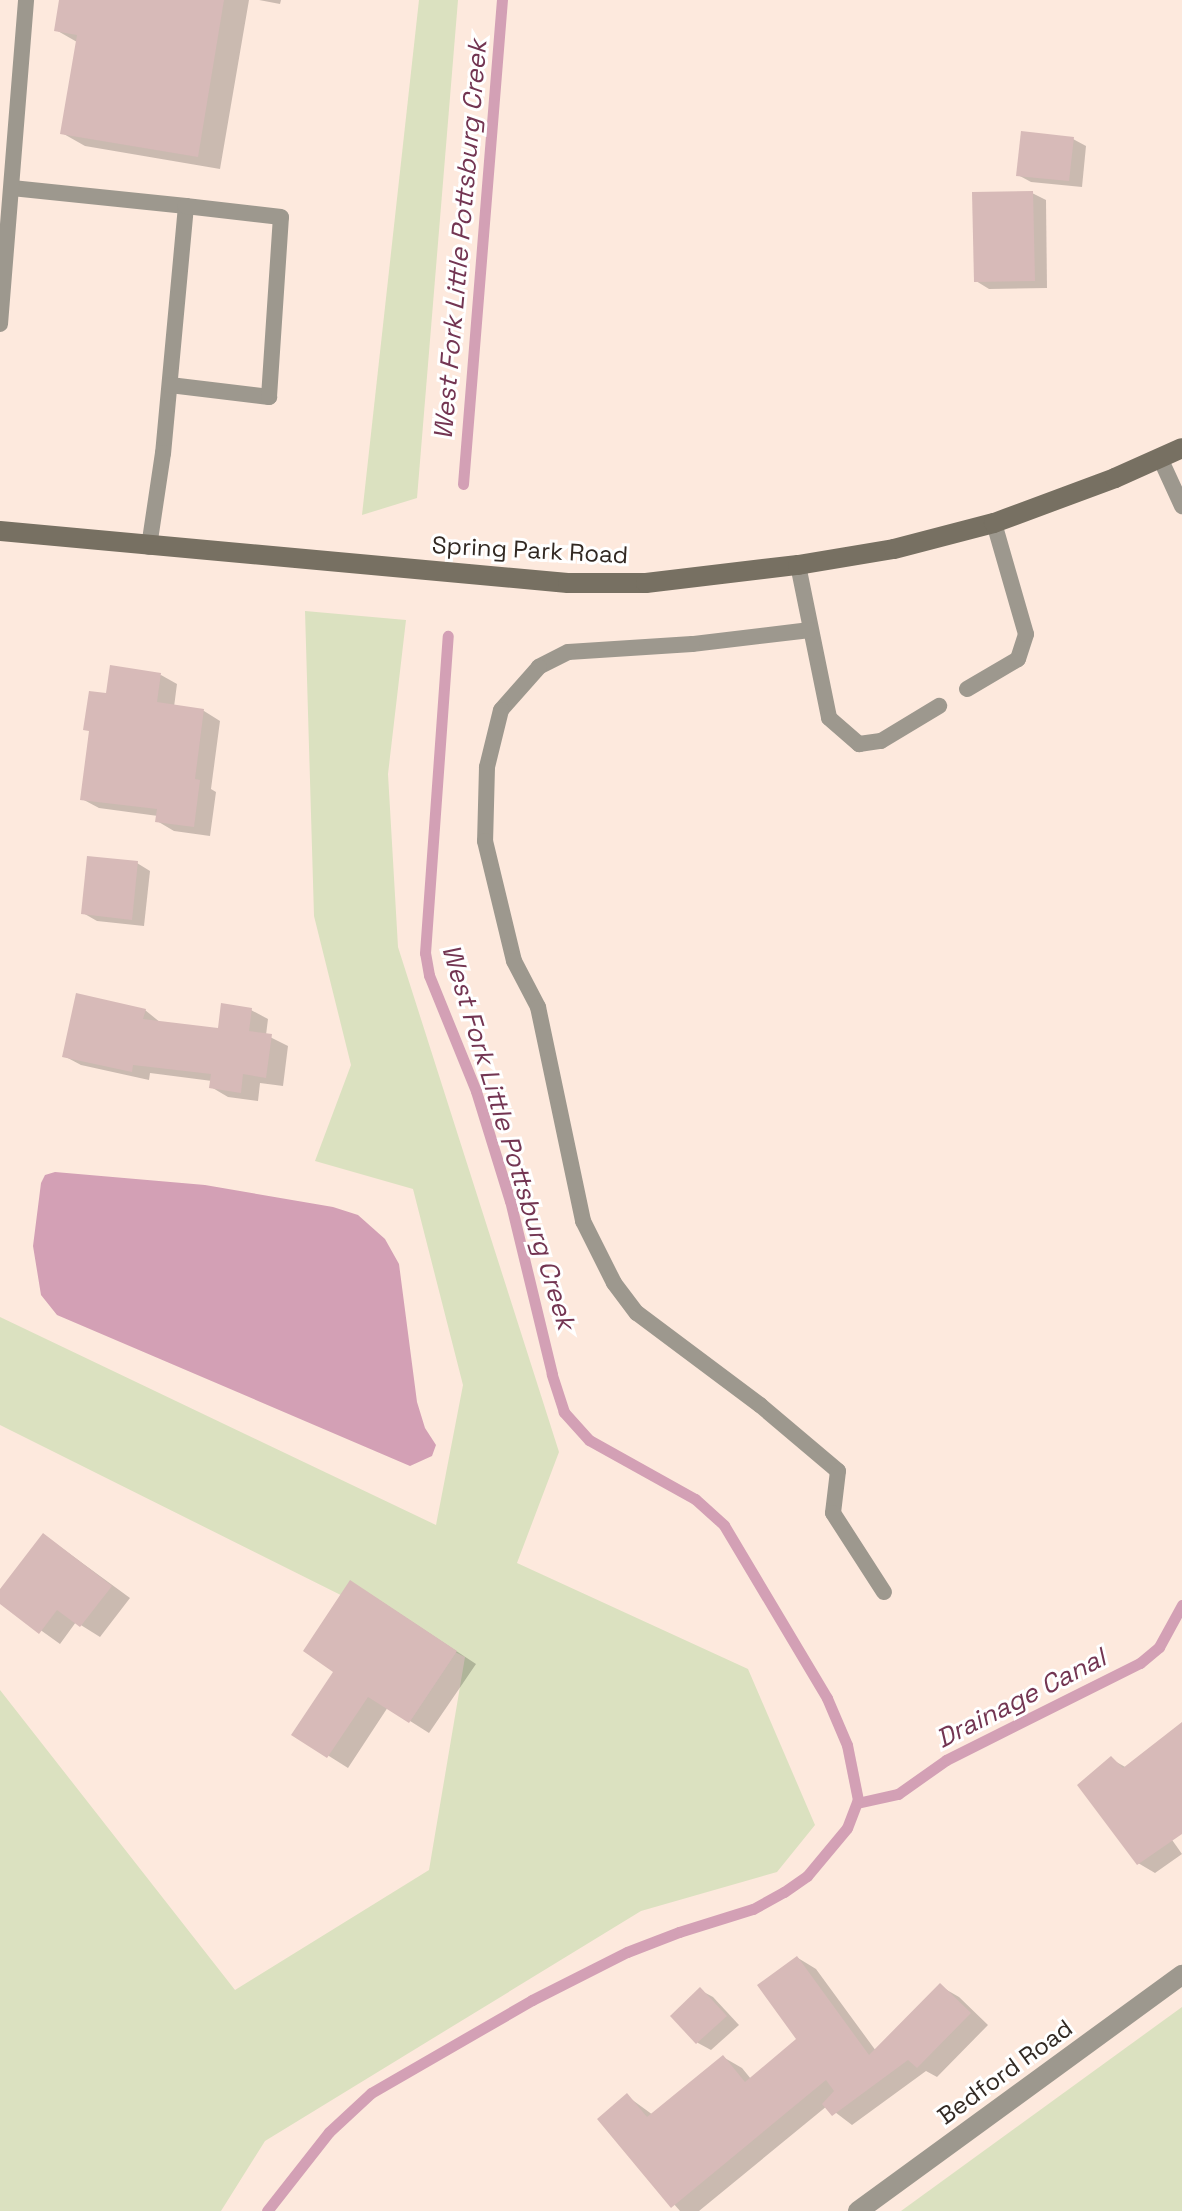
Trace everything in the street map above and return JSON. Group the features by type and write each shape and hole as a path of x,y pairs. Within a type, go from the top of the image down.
{"main road":[{"name":"Spring Park Road","path":"0,531 568,583 646,583 798,565 894,549 994,523 1182,448"}],"street":[{"name":"Bedford Road","path":"858,2211 1182,1975"}],"lane":[{"path":"0,324 26,0"},
{"path":"12,188 281,217 269,397 170,385"},
{"path":"149,547 167,415 186,206"},
{"path":"1160,458 1182,506"},
{"path":"967,689 1018,659 1026,634 994,523"},
{"path":"798,565 829,718 859,744 881,741 939,706"},
{"path":"810,630 692,644 568,652 539,667 501,710 487,767 485,841 514,961 538,1007 583,1221 614,1283 637,1313 760,1405 838,1471 833,1513 884,1592"}],"green space":[{"path":"419,0 458,0 417,498 362,515"},
{"path":"305,611 406,620 388,774 398,947 559,1452 517,1563 748,1669 815,1825 777,1872 641,1911 265,2141 221,2211 0,2211 0,1690 235,1990 429,1870 465,1657 0,1425 0,1317 436,1525 463,1385 413,1189 315,1161 351,1065 314,916"},
{"path":"1182,2007 1182,2211 901,2211"}],"shaded area":[{"path":"55,1172 205,1185 333,1207 358,1215 385,1239 399,1264 417,1402 425,1428 436,1445 432,1456 410,1466 57,1315 41,1295 33,1246 41,1183 45,1175"}],"building":[{"path":"59,0 224,0 198,157 60,134 77,35 54,31"},
{"path":"1021,131 1074,137 1069,181 1016,176"},
{"path":"1033,191 1035,281 974,282 972,192"},
{"path":"110,665 161,673 157,702 204,709 195,779 200,780 194,827 155,822 157,809 80,800 89,731 83,730 89,691 106,693"},
{"path":"87,856 138,861 132,920 81,914"},
{"path":"76,993 146,1009 143,1019 218,1028 221,1003 252,1008 249,1031 272,1034 266,1078 243,1074 241,1093 209,1088 211,1074 133,1065 132,1072 62,1057"},
{"path":"43,1533 112,1586 80,1627 57,1610 39,1634 0,1604 0,1589"},
{"path":"350,1580 457,1651 409,1723 368,1697 327,1758 291,1735 333,1672 303,1651"},
{"path":"1182,1722 1182,1834 1137,1865 1077,1785 1111,1756 1123,1768"},
{"path":"797,1956 869,2055 940,1983 971,2013 917,2068 908,2060 832,2116 822,2104 834,2091 826,2080 671,2208 597,2119 627,2093 647,2117 723,2055 745,2082 796,2039 757,1985"},
{"path":"700,1987 727,2016 696,2044 670,2016"}],"waterway":[{"name":"West Fork Little Pottsburg Creek","path":"463,484 502,0"},
{"name":"West Fork Little Pottsburg Creek","path":"267,2211 329,2132 371,2093 532,2000 627,1952 753,1909 784,1892 807,1876 847,1828 858,1800 847,1745 827,1698 724,1525 695,1499 589,1440 564,1412 510,1201 476,1091 429,975 425,953 448,636"},
{"name":"Drainage Canal","path":"857,1803 898,1794 946,1760 1140,1663 1159,1647 1182,1605"}]}
